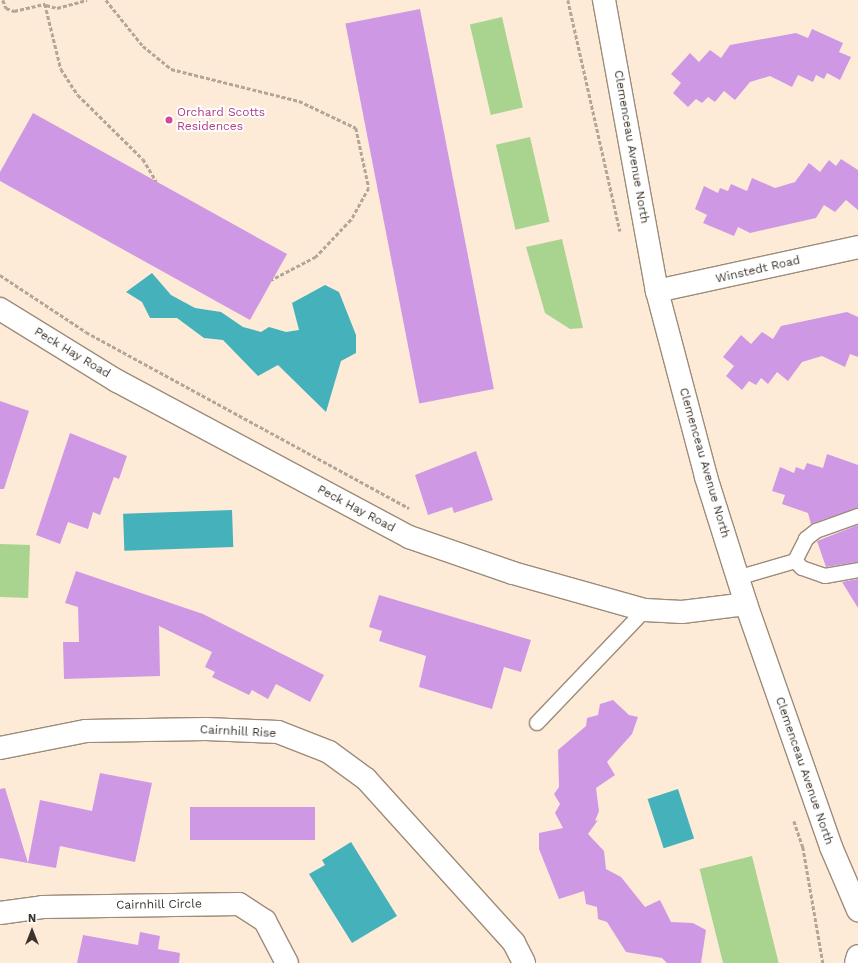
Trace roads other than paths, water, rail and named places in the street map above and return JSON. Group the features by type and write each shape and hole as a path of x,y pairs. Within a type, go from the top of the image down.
{"street":[{"name":"Clemenceau Avenue North","path":"604,0 657,291 737,578 831,847 858,910"},
{"name":"Winstedt Road","path":"657,291 858,247"},
{"name":"Peck Hay Road","path":"0,309 117,380 409,536 513,573 644,610 682,612 746,604"},
{"name":"Cairnhill Rise","path":"0,748 86,731 206,730 278,732 329,752 366,779 514,943 524,963"},
{"name":"Cairnhill Circle","path":"0,913 43,907 239,904 265,921 287,963"},
{"path":"856,963 858,956"}],"lane":[{"path":"737,578 795,561 806,539 816,531 858,516"},
{"path":"795,561 802,568 825,576 858,570"},
{"path":"537,723 644,610"}],"water":[{"path":"152,273 171,295 195,308 221,312 243,327 261,332 269,327 286,332 299,330 292,303 325,285 339,292 356,335 356,353 341,361 326,412 278,365 258,376 223,340 204,338 177,318 150,318 142,302 126,292"},
{"path":"232,510 233,547 124,551 123,514"},
{"path":"678,789 694,838 664,848 648,799"},
{"path":"351,842 397,916 352,943 309,874 325,865 322,860"}],"place":[{"name":"Orchard Scotts Residences","path":"169,120"}]}
